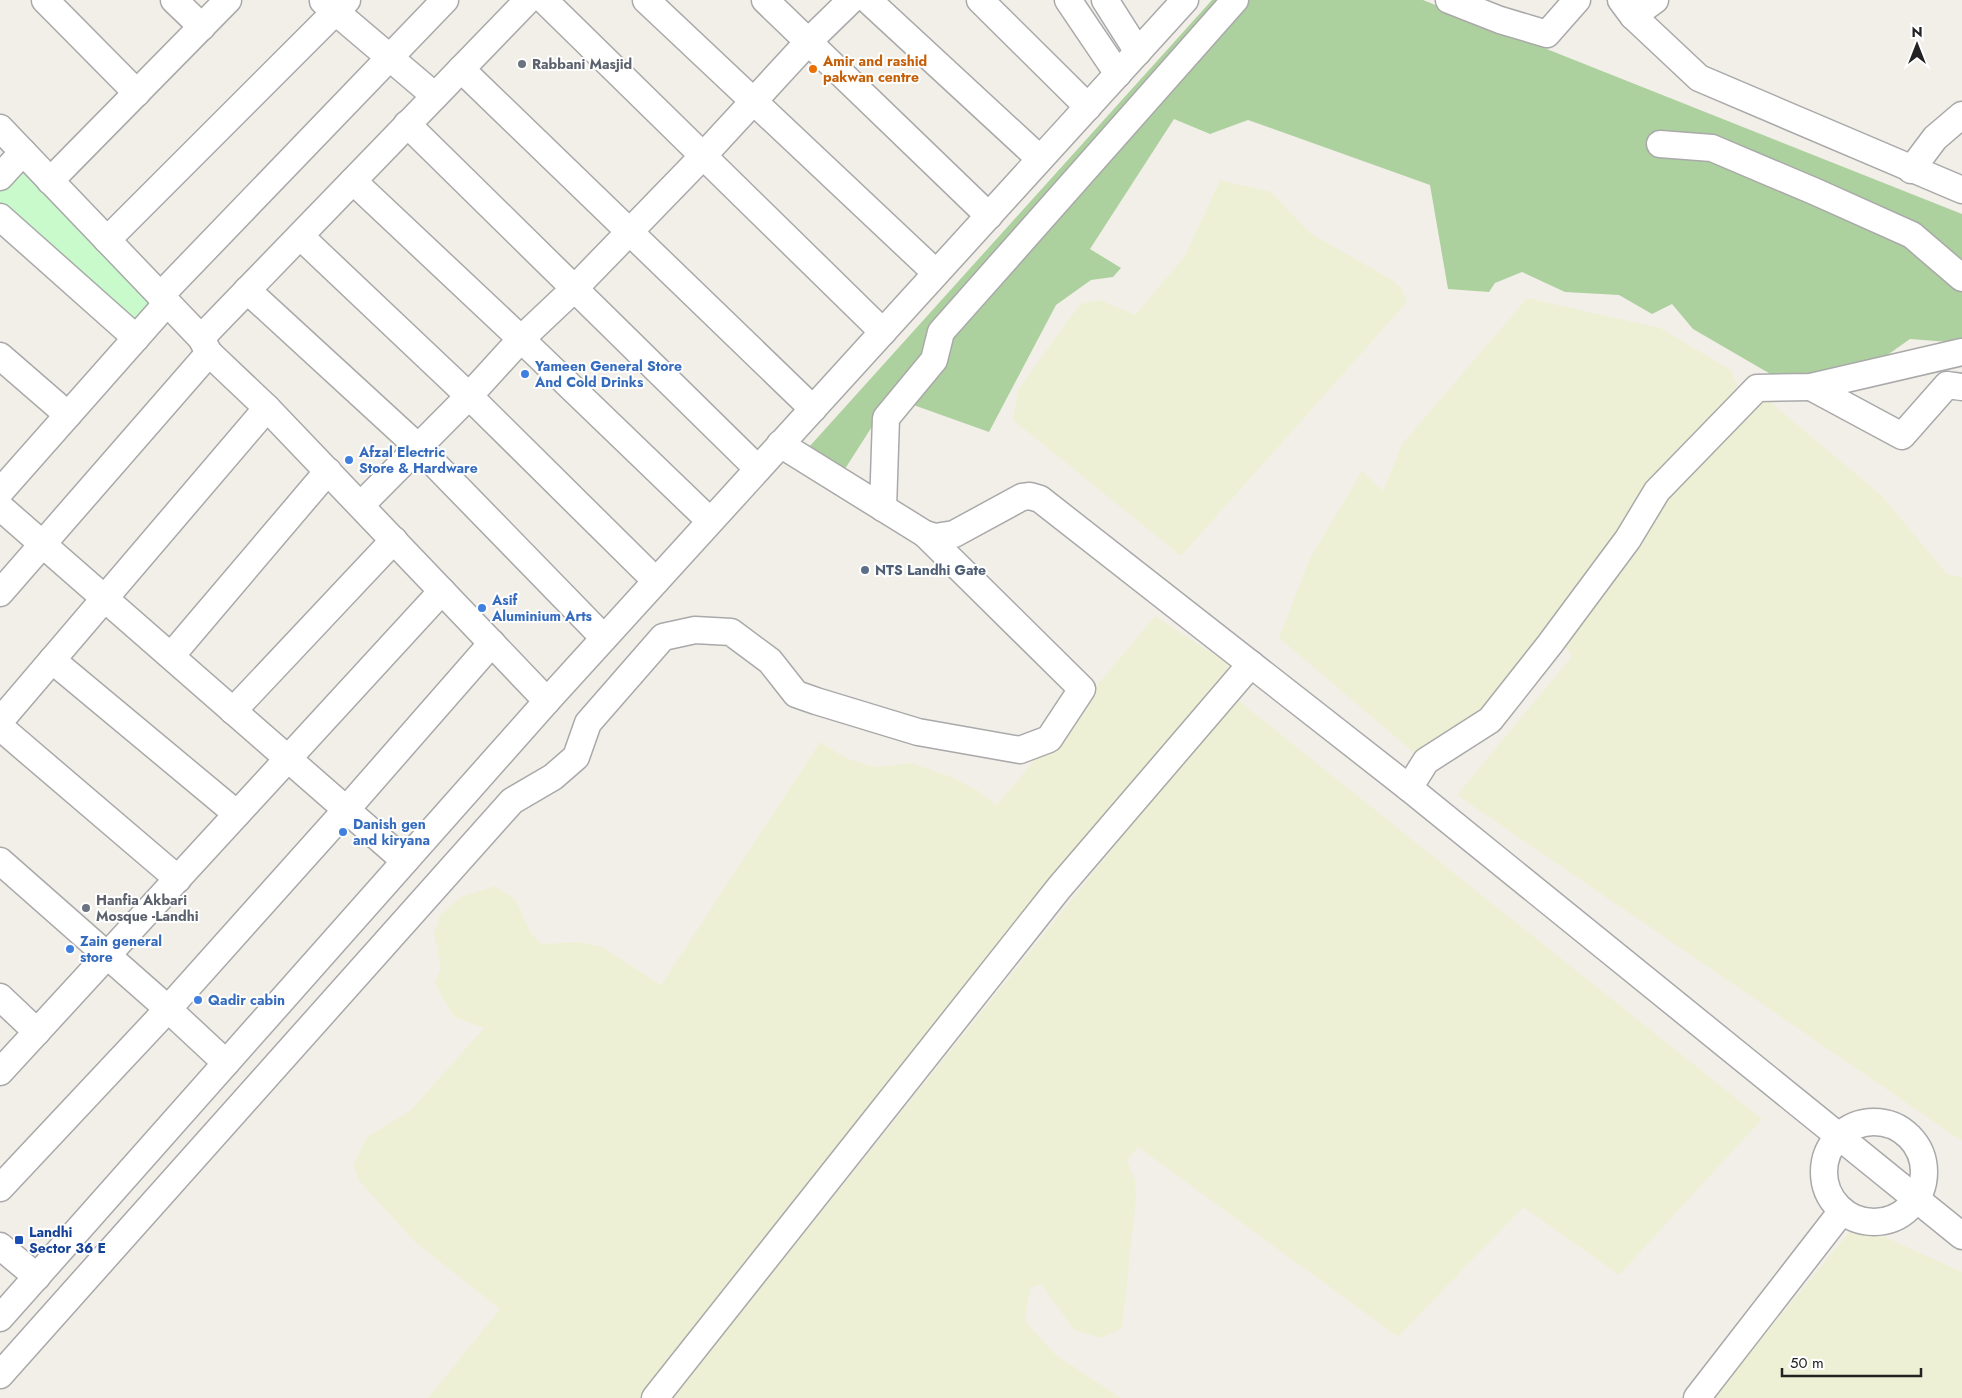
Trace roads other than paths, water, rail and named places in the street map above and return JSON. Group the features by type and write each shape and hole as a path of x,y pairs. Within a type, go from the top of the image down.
{"street":[{"path":"45,0 136,93"},
{"path":"174,0 202,27"},
{"path":"50,181 228,0"},
{"path":"3,483 68,415 136,338 164,299 445,0"},
{"path":"0,594 205,346 247,290 528,0"},
{"path":"544,0 883,332"},
{"path":"646,0 936,273"},
{"path":"765,0 988,216"},
{"path":"360,505 469,396 522,339 574,289 703,156 809,41 851,0"},
{"path":"868,0 1040,159"},
{"path":"980,0 1088,106"},
{"path":"1068,0 1118,74"},
{"path":"1105,0 1138,52"},
{"path":"0,1318 547,701 1185,0"},
{"path":"883,508 886,418 934,360 941,332 1235,0"},
{"path":"1449,0 1484,7 1547,34 1577,0"},
{"path":"1655,0 1627,8 1699,78 1911,170 1962,190"},
{"path":"107,240 335,4 390,58 435,96"},
{"path":"461,69 813,409"},
{"path":"1911,170 1935,138 1962,115"},
{"path":"407,124 758,469"},
{"path":"0,128 164,299 205,346 268,408 547,701"},
{"path":"1660,144 1712,148 1816,192 1912,235 1962,278"},
{"path":"0,177 23,152"},
{"path":"353,181 522,339 710,521"},
{"path":"0,217 136,338"},
{"path":"300,236 469,396 656,581"},
{"path":"247,290 418,447 604,638"},
{"path":"1409,788 1426,761 1490,720 1550,644 1628,539 1657,492 1757,388 1811,387 1962,352"},
{"path":"0,356 68,415"},
{"path":"1811,387 1902,436 1947,386 1962,387"},
{"path":"0,721 268,408"},
{"path":"0,1375 512,802 553,778 576,757 588,723 663,637 695,630 731,632 770,661 796,694 918,732 1020,750 1049,739 1082,689 925,534 780,444"},
{"path":"171,656 328,471"},
{"path":"925,534 935,537 954,534 1022,497 1030,496 1040,500 1409,788 1837,1137 1962,1236"},
{"path":"0,507 405,861"},
{"path":"233,711 394,540"},
{"path":"0,1072 442,591"},
{"path":"0,1188 168,1008 346,810 492,643"},
{"path":"52,660 237,814"},
{"path":"655,1398 1059,888 1251,664"},
{"path":"0,728 178,879"},
{"path":"0,861 168,1008 226,1063"},
{"path":"0,996 37,1032"},
{"path":"1863,1122 1878,1122 1892,1125 1905,1132 1915,1143 1922,1157 1924,1171 1922,1186 1916,1199 1904,1212 1890,1219 1873,1222 1857,1219 1842,1211 1829,1195 1823,1175 1826,1154 1837,1137 1849,1128 1863,1122"},
{"path":"1697,1398 1842,1211"},
{"path":"0,1246 37,1277"}],"place":[{"name":"Rabbani Masjid","path":"522,64"},
{"name":"Amir and rashid pakwan centre","path":"813,69"},
{"name":"Yameen General Store And Cold Drinks","path":"525,374"},
{"name":"Afzal Electric Store & Hardware","path":"349,460"},
{"name":"NTS Landhi Gate","path":"865,570"},
{"name":"Asif Aluminium Arts","path":"482,608"},
{"name":"Danish gen and kiryana","path":"343,832"},
{"name":"Hanfia Akbari Mosque -Landhi","path":"86,908"},
{"name":"Zain general store","path":"70,949"},
{"name":"Qadir cabin","path":"198,1000"},
{"name":"Landhi Sector 36 E","path":"19,1240"}]}
